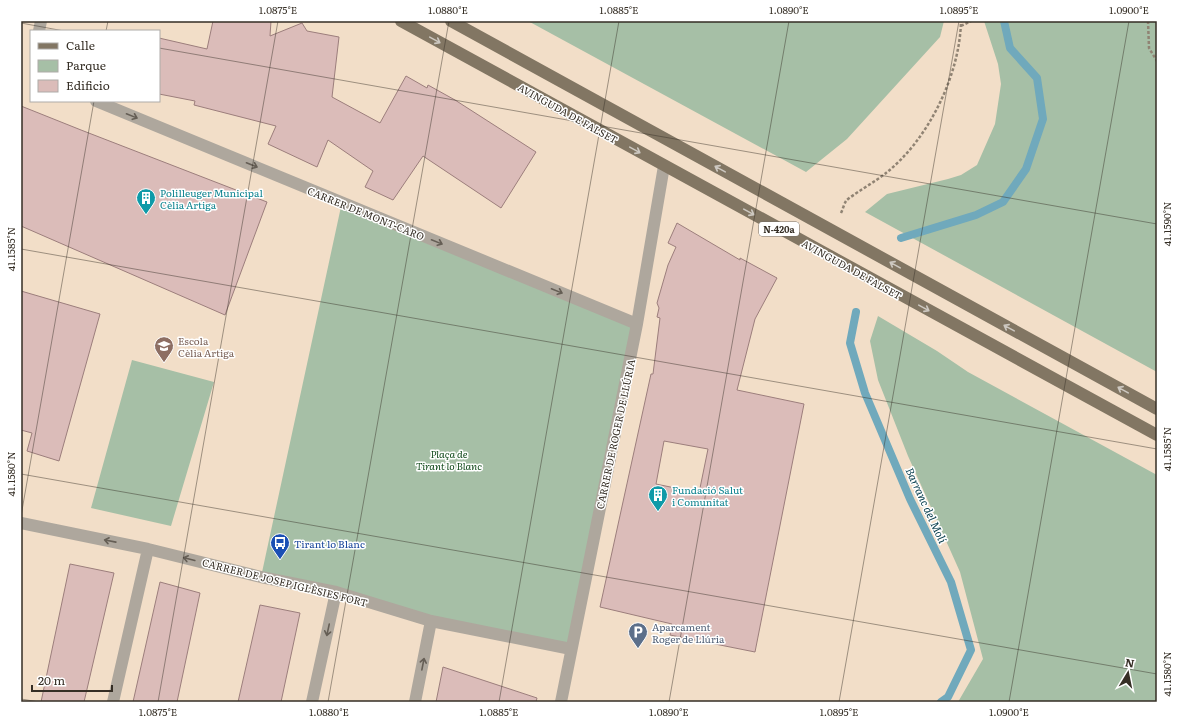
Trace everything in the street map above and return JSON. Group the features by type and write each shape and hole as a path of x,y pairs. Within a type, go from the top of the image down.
{"main road":[{"name":"AVINGUDA DE FALSET","path":"401,21 1157,435"},
{"name":"N-420a","path":"451,21 1157,409"}],"street":[{"name":"CARRER DE MONT-CARO","path":"98,102 637,324"},
{"name":"CARRER DE ROGER DE LLÚRIA","path":"561,702 637,324 664,166"},
{"name":"CARRER DE JOSEP IGLÈSIES FORT","path":"21,523 148,549 261,577 336,592 431,621 571,650"},
{"path":"113,702 148,549"},
{"path":"312,702 336,592"},
{"path":"415,702 431,621"}],"path":[{"path":"833,232 846,200 887,173 907,153 928,126 952,74 960,38 961,21"},
{"path":"961,26 971,21"},
{"path":"1148,21 1149,48 1157,61"}],"green space":[{"path":"528,21 944,21 940,37 847,139 806,172"},
{"path":"984,21 1157,21 1157,372 865,212 887,194 961,175 977,165 995,124 1001,84 998,64"},
{"name":"Plaça de Tirant lo Blanc","path":"342,202 637,324 571,649 261,577"},
{"path":"878,316 937,351 968,372 1157,475 1157,702 958,702 983,659 960,572 908,456 878,380 870,341"},
{"path":"132,360 214,382 171,526 91,508"}],"building":[{"path":"213,21 271,21 270,36 302,23 307,31 339,37 332,97 380,123 406,76 427,88 428,85 455,100 536,152 501,208 423,156 393,200 365,187 373,171 328,140 317,167 268,144 276,126 194,105 195,101 160,94 160,38 207,49"},
{"name":"Polilleuger Municipal Cèlia Artiga","path":"21,106 267,202 225,315 21,226"},
{"path":"677,223 740,260 740,258 777,278 755,319 737,390 804,404 755,652 670,635 672,624 600,607 651,374 653,374 660,318 657,317 659,308 657,303 668,265 676,247 668,243","holes":["664,441 708,449 699,493 656,484"]},
{"path":"21,291 100,314 59,461 27,451 32,433 21,430"},
{"path":"70,564 114,573 84,702 41,702"},
{"path":"160,582 200,593 177,702 133,702"},
{"path":"260,605 300,613 281,702 238,702"},
{"path":"443,667 537,698 536,702 436,702"}],"waterway":[{"name":"Barranc del Molí","path":"901,238 976,215 1003,202 1026,169 1043,119 1037,78 1010,48 1004,21"},
{"name":"Barranc del Molí","path":"856,312 850,343 865,393 910,499 951,582 971,650 948,697 941,702"}],"place":[{"name":"Polilleuger Municipal Cèlia Artiga","path":"146,215"},
{"name":"Escola Cèlia Artiga","path":"164,363"},
{"name":"Fundació Salut i Comunitat","path":"658,512"},
{"name":"Tirant lo Blanc","path":"280,560"},
{"name":"Aparcament Roger de Llúria","path":"638,649"}]}
